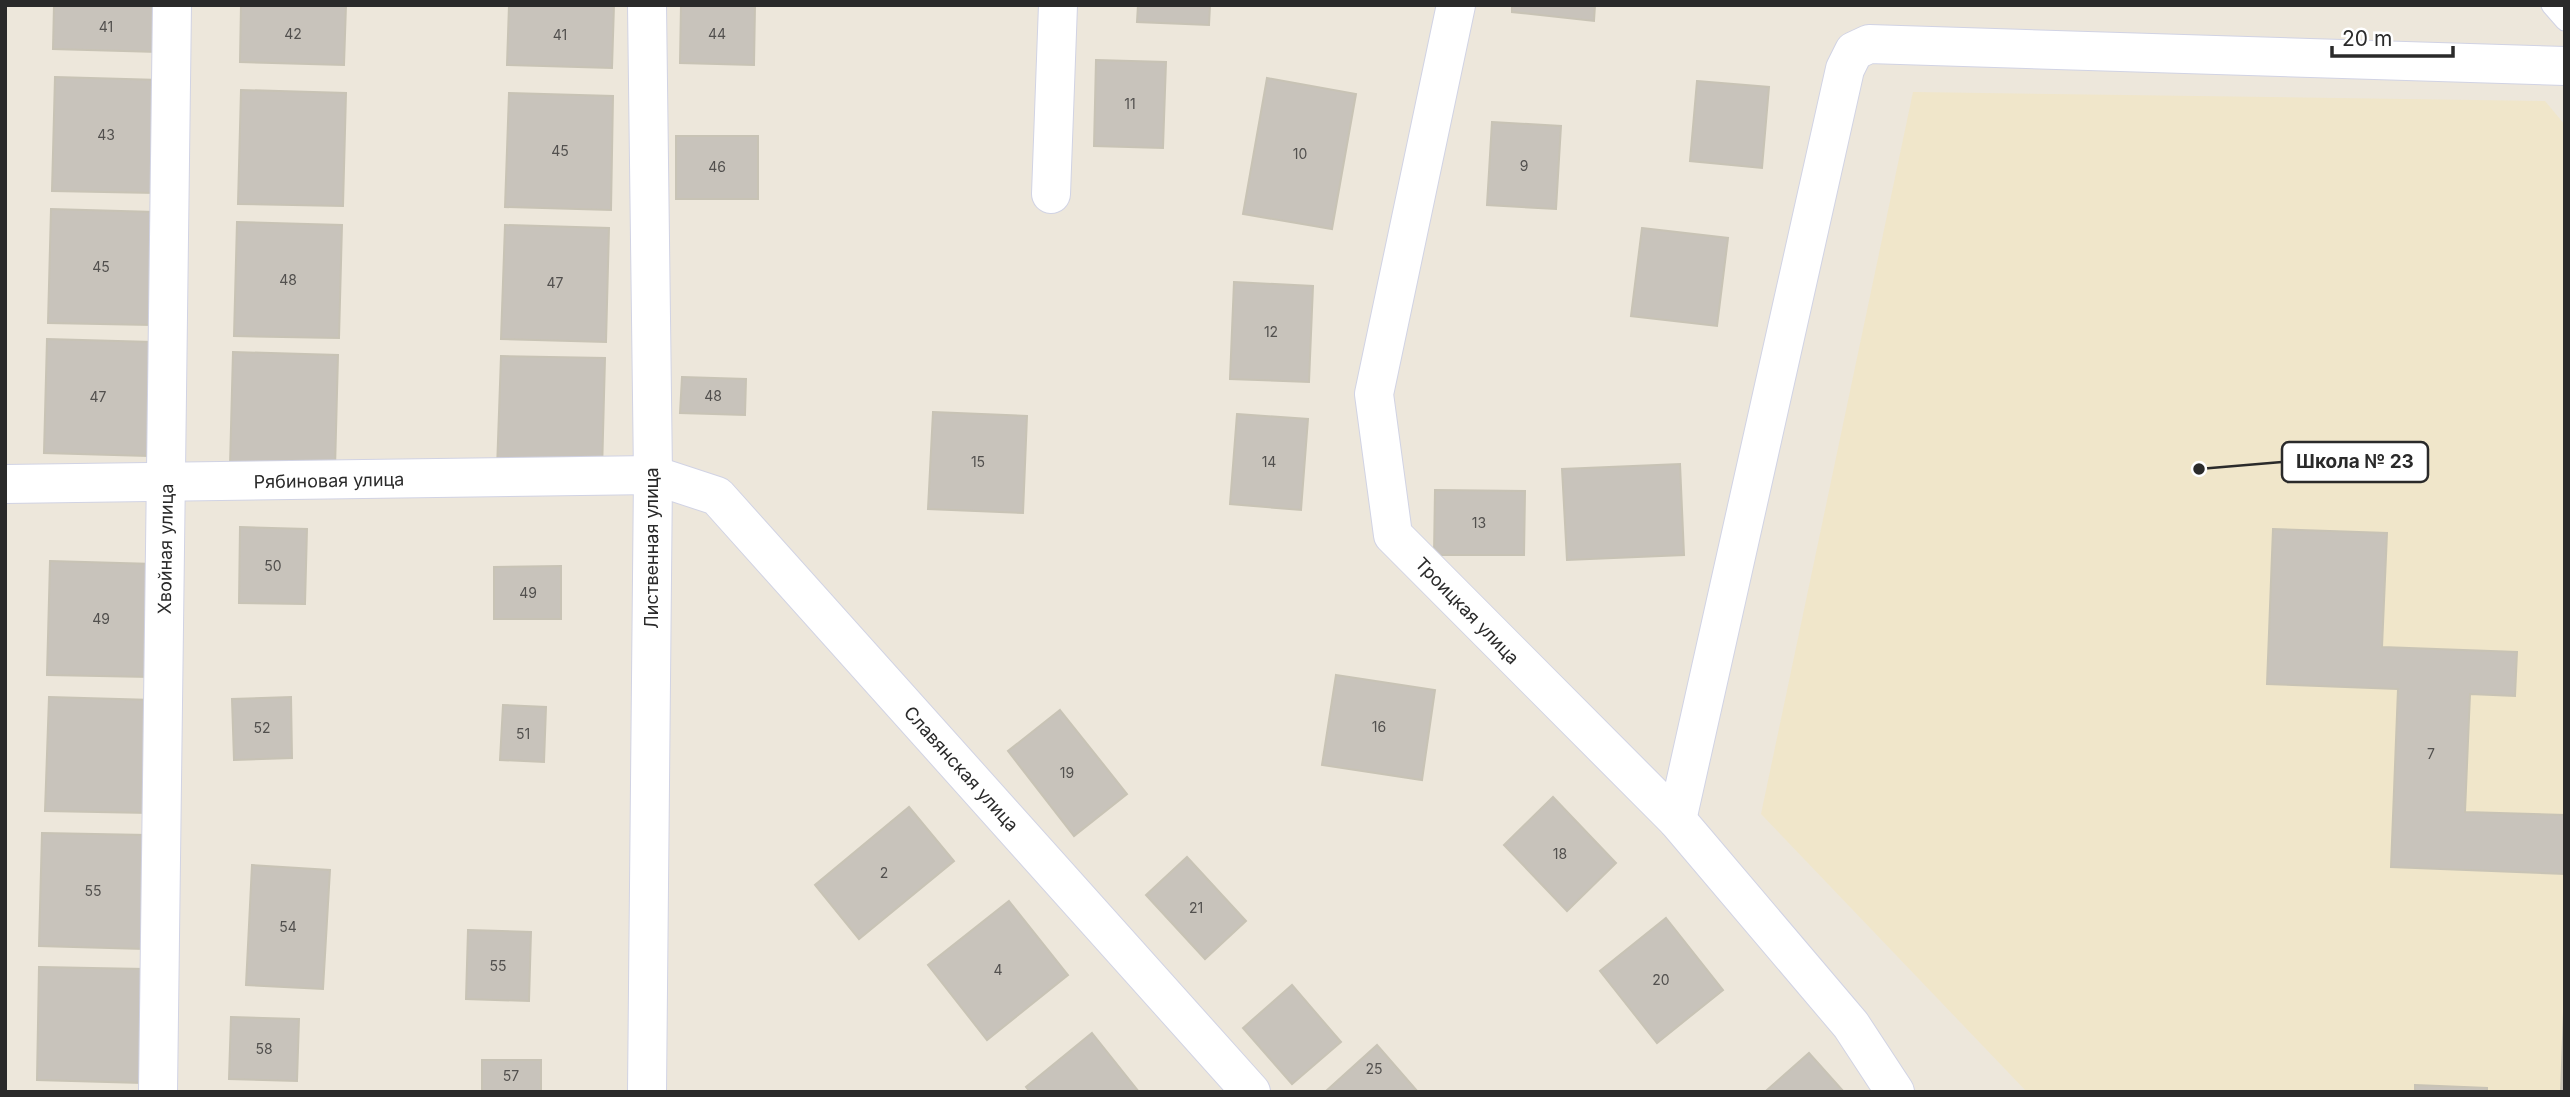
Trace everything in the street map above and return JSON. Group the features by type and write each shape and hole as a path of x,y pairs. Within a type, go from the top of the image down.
{"street":[{"name":"Хвойная улица","path":"158,1092 172,5"},
{"name":"Лиственная улица","path":"647,5 653,475 648,1092"},
{"path":"1051,194 1058,5"},
{"name":"Троицкая улица","path":"1456,5 1374,394 1393,535 1677,820 1851,1025 1895,1092"},
{"path":"1677,820 1845,69 1854,51 1869,44 2565,66"},
{"name":"Рябиновая улица","path":"5,484 167,484 653,475"},
{"name":"Славянская улица","path":"653,475 717,496 1251,1092"}],"lane":[{"path":"2551,5 2565,21"}],"shaded area":[{"path":"1913,92 2545,101 2565,125 2565,1092 2027,1092 1761,814"}],"building":[{"path":"54,5 159,5 158,52 53,49"},
{"path":"241,5 346,5 344,65 240,62"},
{"path":"509,5 614,5 612,68 507,65"},
{"path":"681,5 755,5 754,65 680,63"},
{"path":"1138,5 1210,5 1209,25 1137,22"},
{"path":"1512,5 1595,5 1594,21 1512,12"},
{"path":"1096,60 1166,62 1163,148 1094,146"},
{"path":"55,77 160,80 156,193 52,191"},
{"path":"1267,78 1356,94 1332,229 1243,214"},
{"path":"1697,81 1769,87 1762,168 1690,161"},
{"path":"241,90 346,93 343,206 238,204"},
{"path":"509,93 613,96 611,210 505,207"},
{"path":"1492,122 1561,126 1556,209 1487,205"},
{"path":"676,136 758,136 758,199 676,199"},
{"path":"51,209 155,212 152,325 48,323"},
{"path":"237,222 342,225 339,338 234,336"},
{"path":"505,225 609,228 606,342 501,339"},
{"path":"1642,228 1728,238 1717,326 1631,316"},
{"path":"1234,282 1313,286 1309,382 1230,379"},
{"path":"47,339 152,342 148,456 44,453"},
{"path":"233,352 338,355 335,469 230,466"},
{"path":"501,356 605,358 602,472 497,469"},
{"path":"682,377 746,379 745,415 680,413"},
{"path":"933,412 1027,416 1023,513 928,509"},
{"path":"1237,414 1308,419 1301,510 1230,504"},
{"path":"1680,464 1684,555 1567,560 1562,469"},
{"path":"1435,490 1525,491 1524,555 1434,555"},
{"path":"240,527 307,529 305,604 239,603"},
{"path":"2273,529 2387,533 2382,647 2517,652 2515,696 2470,694 2465,812 2565,815 2565,874 2391,867 2398,689 2267,684"},
{"path":"50,561 154,564 151,677 47,675"},
{"path":"561,566 561,619 494,619 494,567"},
{"path":"1336,675 1435,690 1422,780 1322,765"},
{"path":"49,697 153,700 150,813 45,811"},
{"path":"291,697 292,758 234,760 232,699"},
{"path":"503,705 546,707 544,762 500,760"},
{"path":"1060,710 1127,794 1074,836 1008,751"},
{"path":"1553,797 1616,863 1567,911 1504,845"},
{"path":"909,807 954,861 859,939 815,885"},
{"path":"42,833 147,835 144,949 39,946"},
{"path":"1187,857 1246,921 1205,959 1146,895"},
{"path":"252,865 330,870 323,989 246,985"},
{"path":"1009,901 1068,975 987,1040 928,965"},
{"path":"1666,918 1723,990 1657,1043 1600,971"},
{"path":"468,930 531,932 529,1001 466,999"},
{"path":"39,967 145,969 142,1083 37,1080"},
{"path":"1292,985 1341,1042 1292,1084 1243,1028"},
{"path":"2565,985 2565,1092 2561,1092"},
{"path":"231,1017 299,1019 297,1081 229,1079"},
{"path":"1092,1033 1139,1092 1030,1092 1026,1087"},
{"path":"1377,1045 1418,1092 1325,1092"},
{"path":"1809,1053 1844,1092 1767,1090"},
{"path":"482,1060 541,1060 541,1092 482,1092"},
{"path":"2415,1085 2487,1088 2487,1092 2415,1092"}],"place":[{"name":"Школа № 23","path":"2199,469"}]}
